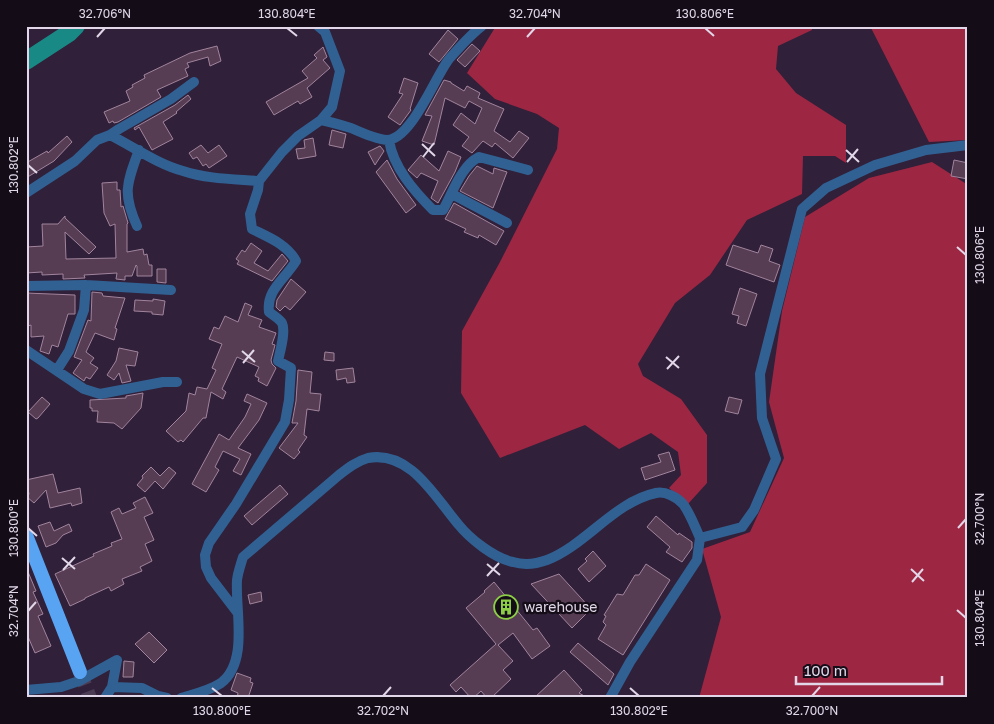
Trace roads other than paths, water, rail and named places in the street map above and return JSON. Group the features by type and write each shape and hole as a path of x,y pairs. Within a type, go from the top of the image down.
{"highway":[{"path":"26,535 80,672"}],"street":[{"path":"237,612 211,578 206,567 205,555 209,543 236,504 285,422 289,400 291,368 278,361 283,327 282,322 270,312 268,302 273,291 296,261 292,252 252,229 250,214 259,181 282,152 298,136 321,120 332,107 340,72 325,32 318,26"},
{"path":"321,120 369,136 389,140 402,134 415,117 436,78 449,59 482,26"},
{"path":"26,194 75,161 96,140 110,136 118,129 171,99 194,82"},
{"path":"110,136 163,164 183,172 209,177 259,181"},
{"path":"389,140 399,167 408,182 432,210 443,210 462,174 471,162 479,157 528,170"},
{"path":"700,538 742,527 754,510 776,459 762,418 760,374 802,209 826,188 875,165 926,150 968,145"},
{"path":"137,226 127,197 130,176 139,150"},
{"path":"452,194 507,223"},
{"path":"26,286 86,285 171,290"},
{"path":"57,370 68,350 84,310 86,285"},
{"path":"26,350 84,389 100,394 163,382 177,382"},
{"path":"181,698 211,689 222,682 234,666 239,646 237,577 243,557 355,463 366,458 378,457 396,460 407,467 428,486 459,526 491,554 512,562 529,564 546,560 573,546 635,500 658,492 671,495 682,503 700,538 697,560 630,662 610,698"},
{"path":"26,690 61,687 80,681 118,660 112,687 104,698"},
{"path":"112,687 142,688 158,696 168,698"}],"waterway":[{"path":"26,61 69,33 76,26"}],"tunnel":[{"path":"80,672 90,698"}],"place":[{"name":"warehouse","path":"506,607"}]}
